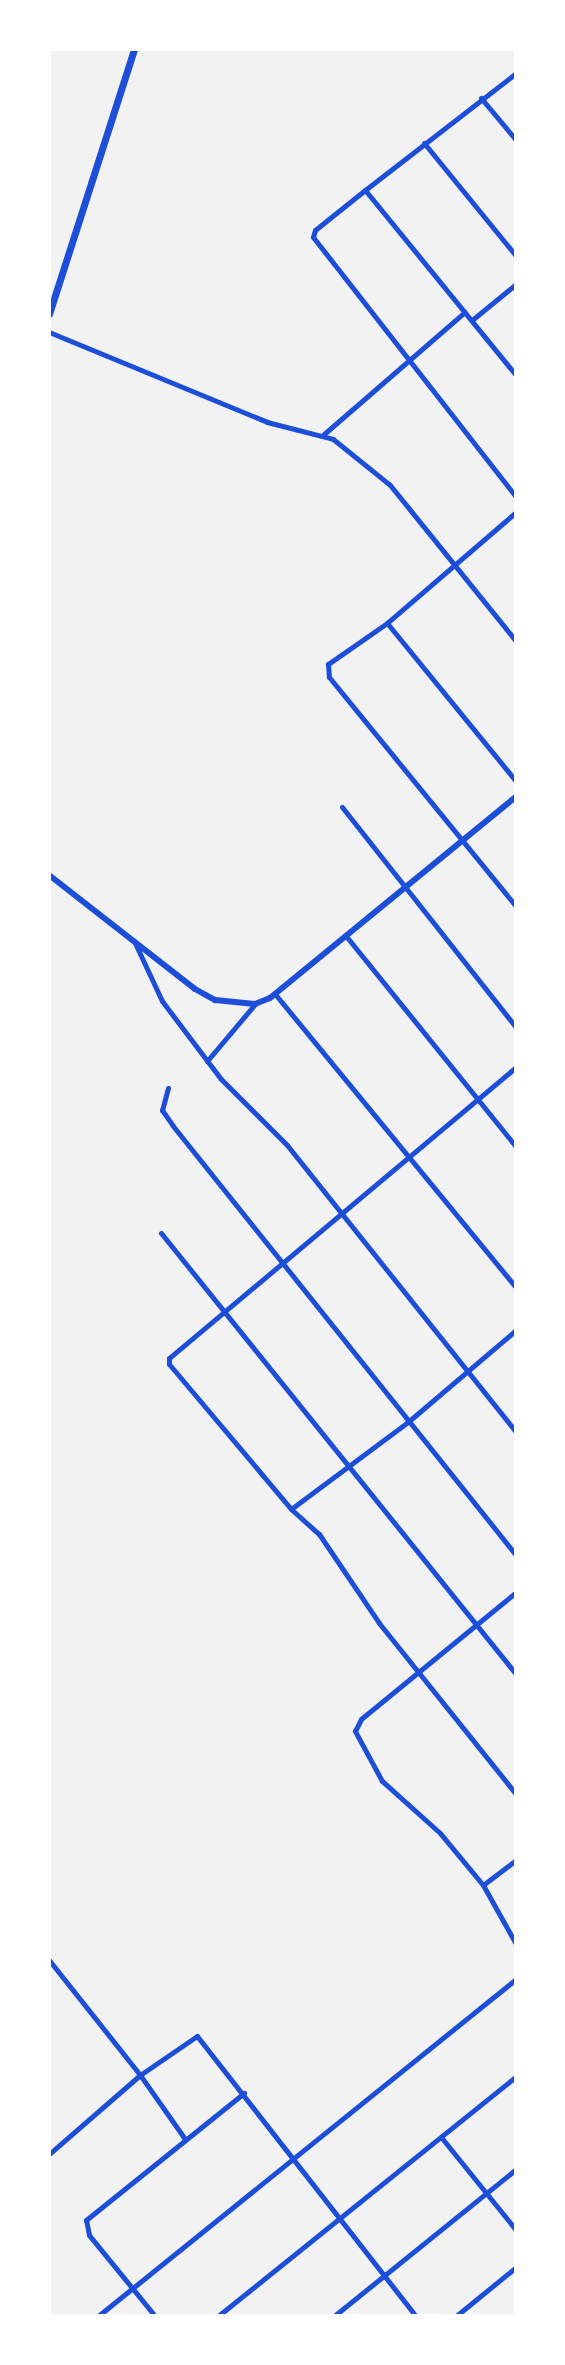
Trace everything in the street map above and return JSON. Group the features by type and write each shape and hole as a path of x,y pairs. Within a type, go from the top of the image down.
{"main road":[{"path":"49,314 134,49"}],"street":[{"path":"516,73 315,230 314,243 516,497"},
{"path":"481,98 515,138"},
{"path":"424,143 516,256"},
{"path":"365,190 516,375"},
{"path":"472,320 516,284"},
{"path":"324,434 465,312"},
{"path":"49,331 267,422 324,434 390,485 516,641"},
{"path":"516,512 387,623 328,664 328,677 516,906"},
{"path":"387,623 516,780"},
{"path":"207,1060 255,1004 275,994 516,797"},
{"path":"342,807 516,1027"},
{"path":"49,875 215,1000 255,1004"},
{"path":"346,936 516,1147"},
{"path":"135,942 162,1001 207,1060 342,1211 465,1374 516,1432"},
{"path":"275,994 516,1287"},
{"path":"516,1067 408,1155 225,1313 171,1353 169,1364 291,1509 319,1534 418,1672 516,1794"},
{"path":"168,1088 162,1110 516,1555"},
{"path":"160,1233 516,1674"},
{"path":"291,1509 350,1468 516,1330"},
{"path":"516,1592 361,1719 355,1731 382,1781 440,1833 483,1885 516,1944"},
{"path":"483,1885 516,1860"},
{"path":"49,1960 140,2075 185,2139"},
{"path":"98,2316 290,2157 516,1979"},
{"path":"49,2154 140,2075 197,2036 244,2093 338,2221 416,2316"},
{"path":"219,2316 516,2076"},
{"path":"155,2316 89,2235 86,2220 244,2093"},
{"path":"440,2137 516,2230"},
{"path":"334,2316 516,2169"},
{"path":"456,2316 516,2267"}]}
